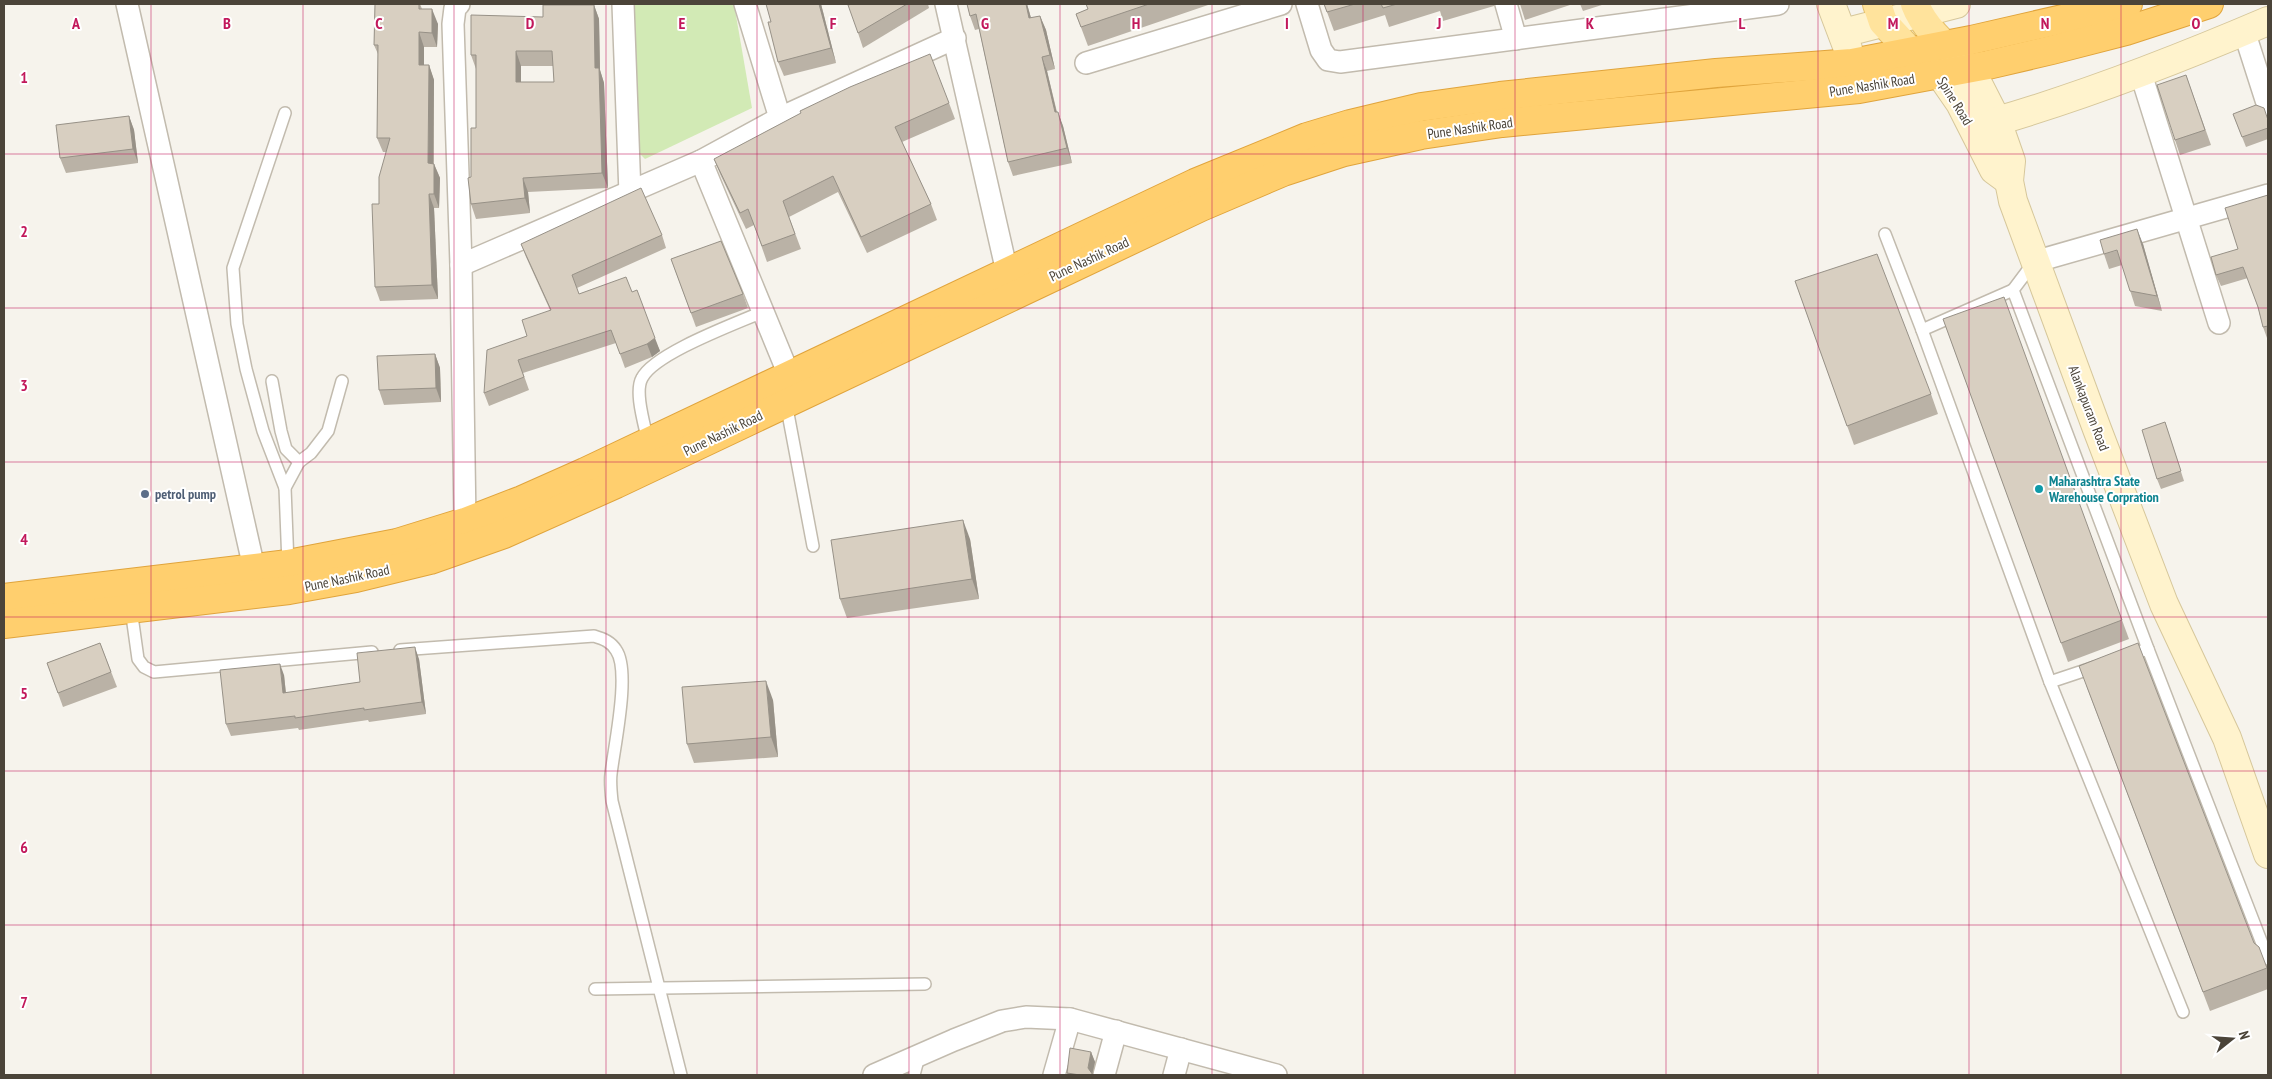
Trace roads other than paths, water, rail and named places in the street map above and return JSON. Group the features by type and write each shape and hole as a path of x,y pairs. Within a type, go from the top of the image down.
{"highway":[{"name":"Pune Nashik Road","path":"4,598 288,564 397,542 465,522 522,500 648,442 1254,157 1307,137 1350,124 1421,107 1500,96 1716,73 1852,63 1971,40 2128,4"},
{"name":"Pune Nashik Road","path":"4,624 289,590 356,578 430,560 504,534 562,509 1216,200 1282,172 1344,152 1421,135 1502,123 1859,89 1970,68 2126,31 2209,4"}],"main road":[{"name":"Spine Road","path":"1917,9 1943,44 1970,68"},
{"name":"Spine Road","path":"1880,13 1910,51 1940,74"}],"street":[{"path":"127,4 254,568"},
{"path":"458,4 455,8 453,24 461,265 465,522"},
{"path":"623,4 630,194"},
{"path":"745,4 780,118"},
{"path":"946,4 1007,272"},
{"path":"1086,63 1282,4"},
{"path":"1307,4 1321,50 1328,60 1340,62 1516,39 1642,13 1778,4"},
{"path":"1506,4 1516,39"},
{"path":"1831,4 1843,33 1859,89"},
{"path":"1843,33 1880,13 1956,4"},
{"path":"1997,121 2072,99 2141,74 2256,26 2268,106"},
{"path":"461,265 630,194 701,161 780,118 955,38"},
{"name":"Alankapuram Road","path":"1970,68 1997,121 2011,161 2009,181 2013,201 2034,262 2164,604 2227,738 2268,854"},
{"name":"Spine Road","path":"1940,74 1960,103 1994,170 2009,181"},
{"path":"2141,74 2220,323"},
{"path":"701,161 789,376"},
{"path":"2034,262 2268,195"},
{"path":"874,1075 916,1066 1002,1021 1026,1017 1070,1019 1270,1074"},
{"path":"1054,1075 1070,1019"},
{"path":"1104,1075 1116,1031"},
{"path":"1174,1075 1181,1049"}],"lane":[{"path":"285,113 233,268 237,324 246,369 263,431 285,488 288,564"},
{"path":"1885,234 1922,330 2050,682 2183,1012"},
{"path":"1922,330 2013,290 2034,262"},
{"path":"2013,290 2268,959"},
{"path":"648,442 639,396 642,378 662,359 689,344 762,312"},
{"path":"272,381 286,448 299,462"},
{"path":"285,488 299,462 311,453 328,432 342,381"},
{"path":"786,403 813,546"},
{"path":"131,609 138,660 144,667 154,672 387,651 594,636 607,640 618,652 622,670 621,698 611,776 612,801 681,1075"},
{"path":"2050,682 2148,648"},
{"path":"595,989 925,984"}],"place":[{"name":"Maharashtra State Warehouse Corpration","path":"2039,489"},
{"name":"petrol pump","path":"145,494"}]}
